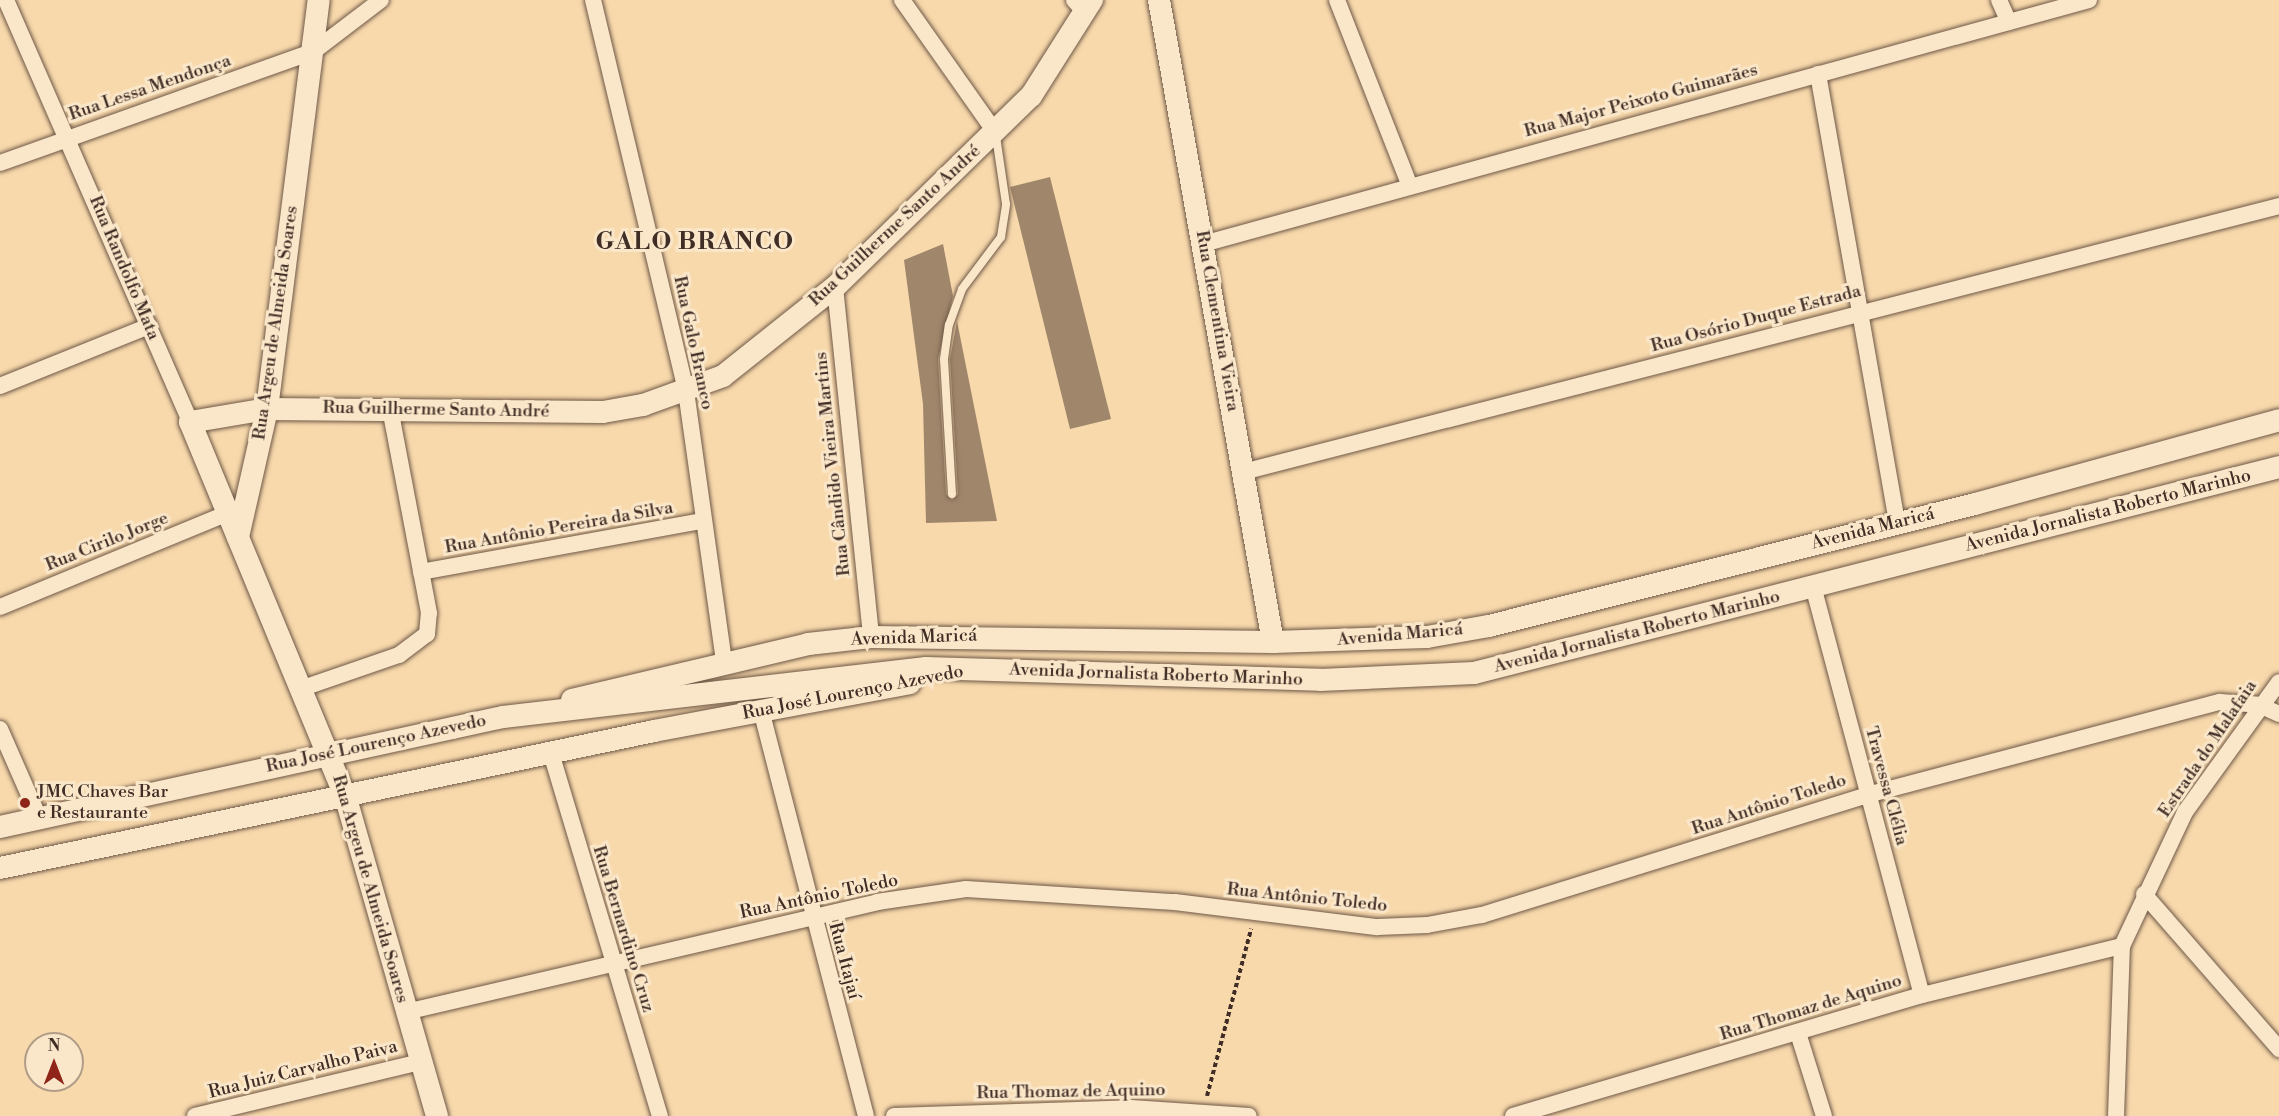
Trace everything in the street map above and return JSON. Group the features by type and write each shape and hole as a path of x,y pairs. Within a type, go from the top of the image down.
{"street":[{"name":"Rua Randolfo Mata","path":"6,0 68,137 238,537"},
{"path":"307,0 315,27"},
{"name":"Rua Argeu de Almeida Soares","path":"319,0 267,409 238,537 303,688 345,796 437,1116"},
{"name":"Rua Lessa Mendonça","path":"0,164 68,137 314,51 381,0"},
{"name":"Rua Galo Branco","path":"593,0 686,392 724,663"},
{"path":"902,0 995,132"},
{"name":"Rua Clementina Vieira","path":"1159,0 1273,642"},
{"path":"1337,0 1409,184"},
{"path":"1999,0 2008,22"},
{"name":"Rua Major Peixoto Guimarães","path":"1203,244 1409,184 2090,0"},
{"name":"Rua Guilherme Santo André","path":"190,422 267,409 390,408 603,412 686,392 723,375 835,287 1031,96 1083,4"},
{"path":"1818,74 1897,523"},
{"name":"Rua Osório Duque Estrada","path":"1243,472 2279,206"},
{"name":"Rua Cândido Vieira Martins","path":"835,287 871,638"},
{"path":"0,386 148,326"},
{"path":"303,688 419,645 427,634 429,613 390,408"},
{"name":"Avenida Maricá","path":"503,717 724,663 871,638 1379,641 1489,626 1897,523 2279,420"},
{"name":"Avenida Jornalista Roberto Marinho","path":"979,669 1320,680 1474,673 2279,467"},
{"name":"Rua Cirilo Jorge","path":"0,607 228,513"},
{"name":"Rua Antônio Pereira da Silva","path":"421,572 703,521"},
{"name":"Travessa Clélia","path":"1813,586 1922,995"},
{"name":"Rua José Lourenço Azevedo","path":"0,827 503,717 926,668 979,669"},
{"name":"Rua José Lourenço Azevedo","path":"0,868 761,710 979,669"},
{"name":"Estrada do Malafaia","path":"2116,1116 2122,946 2144,894 2185,812 2259,705 2279,682"},
{"name":"Rua Antônio Toledo","path":"406,1012 812,917 966,889 1175,902 1256,914 1377,927 1482,915 1867,795 2220,702 2259,705 2279,714"},
{"name":"Rua Itajaí","path":"761,710 812,917 866,1116"},
{"path":"0,729 39,818"},
{"name":"Rua Bernardino Cruz","path":"551,753 660,1116"},
{"path":"2144,894 2279,1049"},
{"name":"Rua Thomaz de Aquino","path":"1513,1116 1922,995 2122,946"},
{"path":"1798,1033 1824,1116"},
{"name":"Rua Juiz Carvalho Paiva","path":"195,1116 420,1062"},
{"name":"Rua Thomaz de Aquino","path":"894,1116 1131,1108 1249,1116"}],"lane":[{"path":"952,494 944,359 962,289 1000,237 1006,204 995,132"}],"path":[{"path":"1202,1114 1256,914"}],"building":[{"path":"1050,177 1111,419 1070,429 1010,187"},
{"path":"943,244 953,296 938,359 946,494 952,500 958,494 950,359 957,321 997,521 926,523 923,404 904,260"}],"place":[{"name":"JMC Chaves Bar e Restaurante","path":"25,803"}],"district":[{"name":"GALO BRANCO","path":"695,243"}]}
